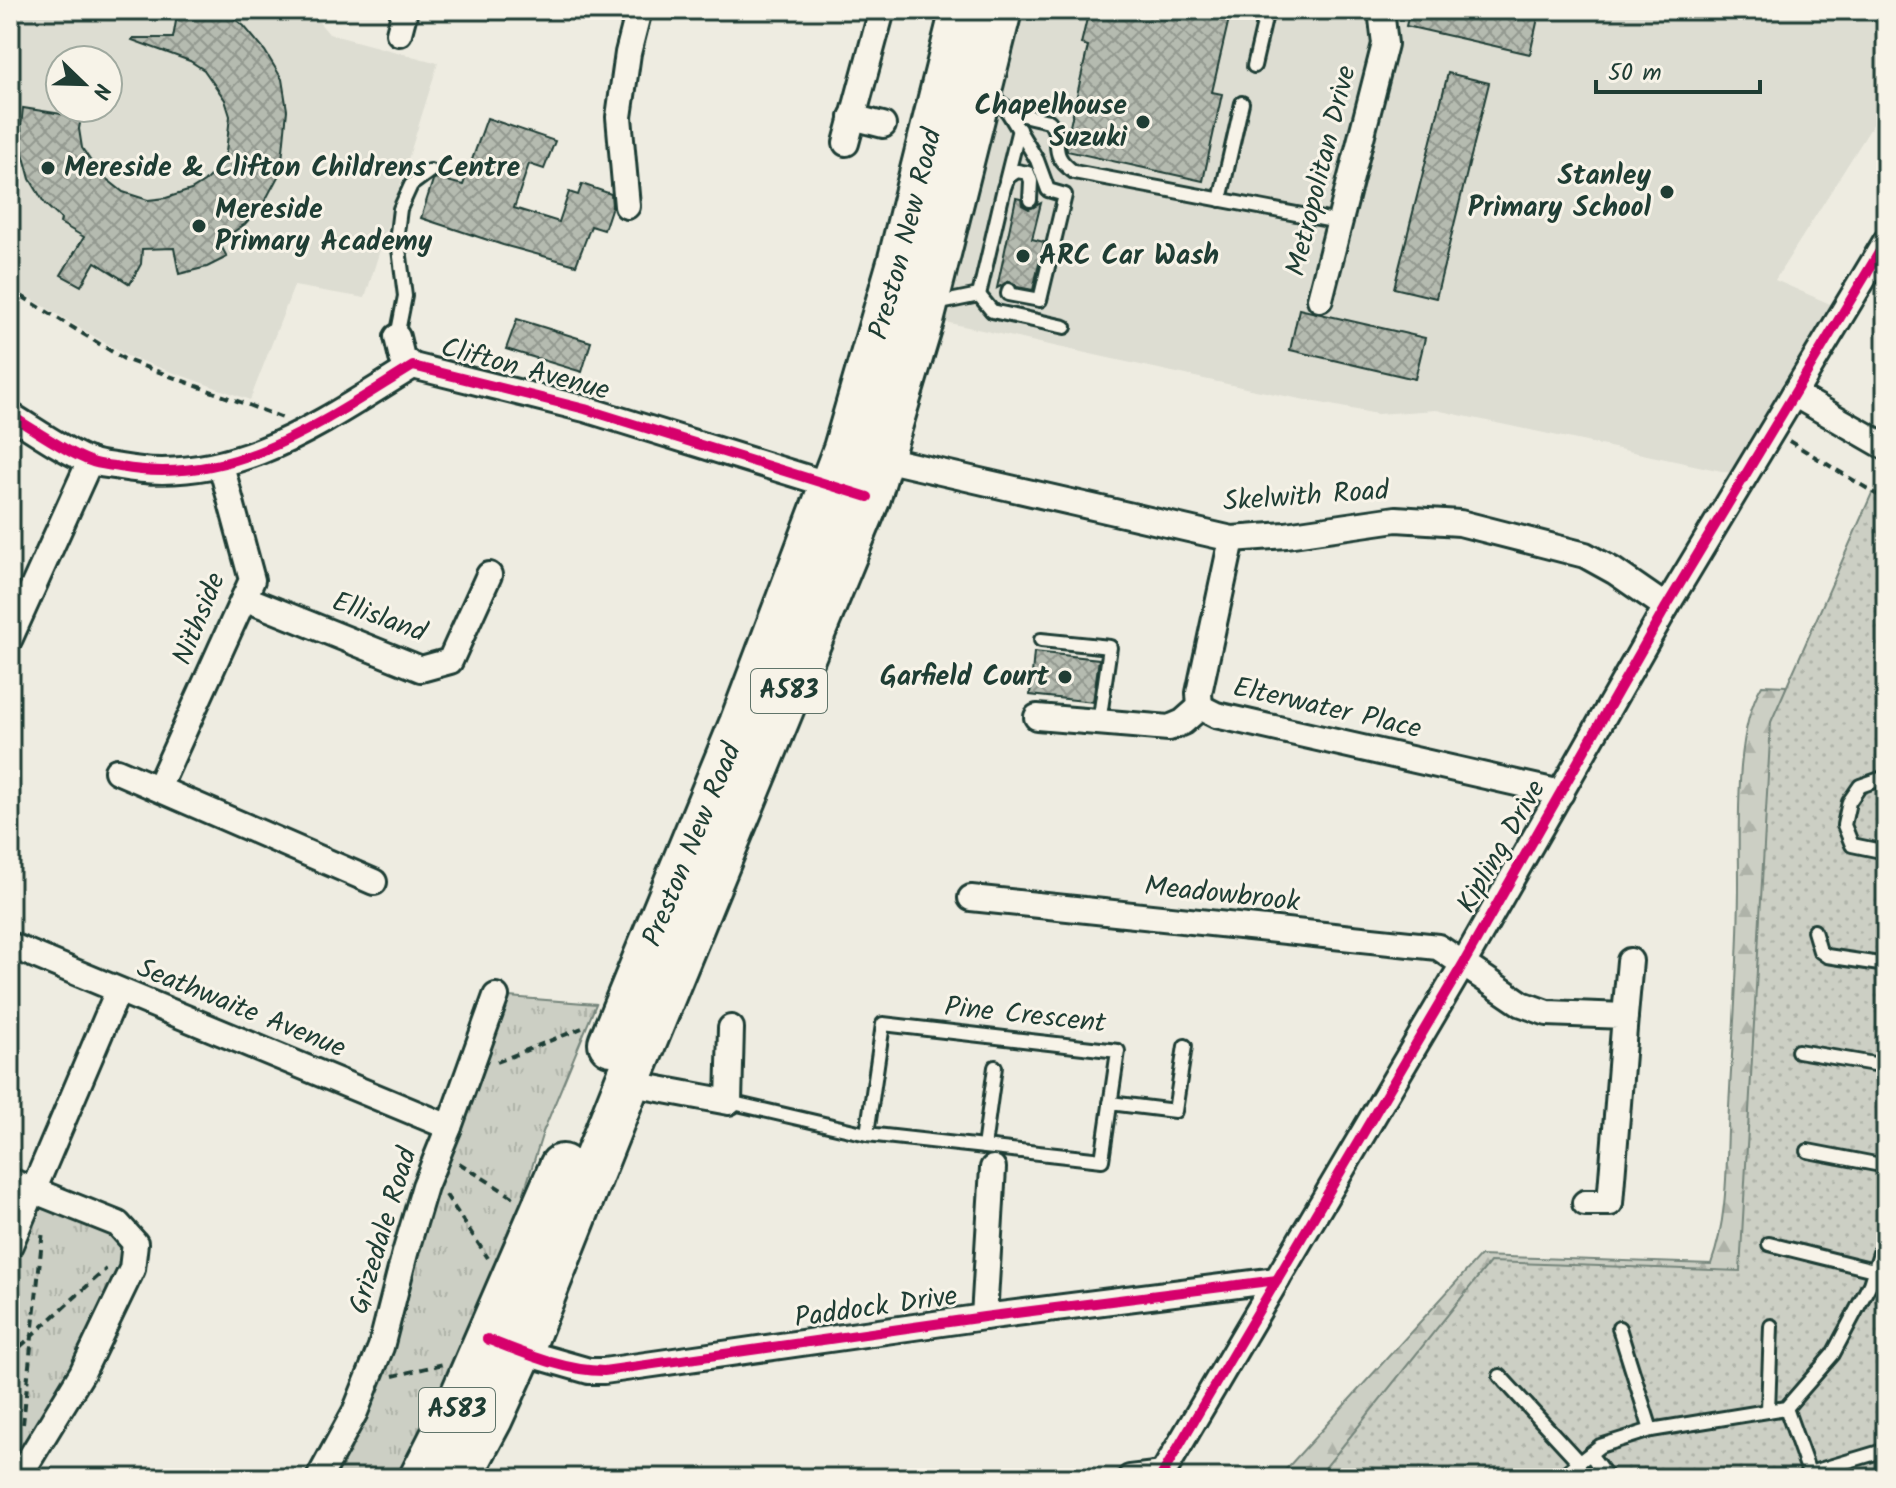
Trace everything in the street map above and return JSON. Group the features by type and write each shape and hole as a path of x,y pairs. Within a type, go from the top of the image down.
{"highway":[{"name":"Preston New Road","path":"458,1478 490,1418 496,1349 509,1290 742,724 857,472 900,263 963,10"},
{"name":"Preston New Road","path":"422,1478 458,1407 496,1349 627,1083 857,472 925,307 993,97 999,10"}],"street":[{"path":"627,206 619,117 628,53 639,10"},
{"path":"846,143 882,10"},
{"name":"Metropolitan Drive","path":"1320,299 1385,44 1381,10"},
{"name":"Preston New Road","path":"852,117 883,125"},
{"name":"Kipling Drive","path":"1162,1476 1463,964 1666,607 1886,241"},
{"name":"Clifton Avenue","path":"397,337 402,358 413,366 857,472"},
{"name":"Clifton Avenue","path":"10,415 90,461 146,472 192,471 221,465 311,429 413,366"},
{"path":"1794,394 1886,447"},
{"path":"10,638 90,461"},
{"name":"Nithside","path":"158,788 252,580 221,465"},
{"name":"Skelwith Road","path":"857,472 1232,539 1286,535 1396,519 1460,523 1585,555 1666,607"},
{"path":"1200,707 1199,693 1232,539"},
{"name":"Ellisland","path":"244,598 421,669 450,661 489,575"},
{"name":"Elterwater Place","path":"1037,717 1169,728 1183,722 1200,707 1216,715 1561,793"},
{"path":"117,771 374,882"},
{"name":"Meadowbrook","path":"971,898 1438,947 1522,1004 1547,1013 1625,1016"},
{"name":"Seathwaite Avenue","path":"10,945 449,1127"},
{"path":"1585,1203 1610,1203 1625,1016 1635,970"},
{"path":"10,1245 30,1189 118,991"},
{"name":"Grizedale Road","path":"319,1478 355,1412 381,1347 405,1253 496,996"},
{"path":"627,1083 729,1102 731,1028"},
{"path":"984,1317 989,1157"},
{"path":"18,1478 82,1373 132,1269 135,1243 118,1224 30,1189"},
{"name":"Paddock Drive","path":"496,1349 589,1371 604,1371 984,1317 1277,1280"},
{"path":"1130,1478 1162,1476"}],"lane":[{"path":"1254,66 1267,10"},
{"path":"993,97 1019,129 1037,160 1048,190 1065,195 1040,300 1008,294 1009,290"},
{"path":"993,97 1025,118 1049,121 1057,131 1057,154 1061,163 1074,172 1339,222"},
{"path":"1220,200 1242,103"},
{"path":"979,295 1019,129"},
{"path":"397,337 405,296 397,233 400,209 411,185 430,171"},
{"path":"1004,188 1008,177 1017,171 1028,173 1031,181 1030,200"},
{"path":"925,307 979,295"},
{"path":"979,295 992,311 1065,327"},
{"path":"1041,640 1110,647 1099,723"},
{"path":"1886,777 1860,786 1849,802 1844,825 1852,845 1886,852"},
{"path":"1814,931 1820,951 1827,956 1886,965"},
{"name":"Pine Crescent","path":"729,1102 867,1134 989,1157 1102,1160 1118,1051 883,1024 867,1134"},
{"path":"1110,1103 1175,1111 1185,1046"},
{"path":"1798,1051 1886,1066"},
{"path":"989,1157 995,1067"},
{"path":"1808,1151 1886,1166"},
{"path":"1559,1478 1600,1446 1651,1430 1786,1408 1833,1354 1870,1284 1880,1272 1886,1234"},
{"path":"1769,1244 1880,1272"},
{"path":"1768,1411 1771,1326"},
{"path":"1619,1328 1651,1430"},
{"path":"1500,1376 1608,1478"},
{"path":"1786,1408 1810,1476 1886,1450"}],"path":[{"path":"10,289 124,359 311,429"},
{"path":"1772,431 1886,500"},
{"path":"469,1073 624,1012"},
{"path":"435,1162 542,1215"},
{"path":"435,1162 509,1290"},
{"path":"22,1431 32,1336 30,1189"},
{"path":"10,1356 135,1243"},
{"path":"368,1382 496,1349"}],"shaded area":[{"name":"Mereside Primary Academy","path":"10,10 309,10 329,34 438,63 365,298 294,286 250,400 127,356 10,286"},
{"path":"999,10 1886,10 1886,104 1775,280 1844,310 1745,476 1436,410 1377,414 922,317"}],"green space":[{"path":"1872,493 1886,500 1886,1478 1317,1478 1490,1262 1740,1271 1771,722"},
{"path":"1762,685 1786,686 1751,1284 1338,1478 1278,1478 1480,1256 1711,1264 1721,1226 1726,1187 1738,939 1742,753 1753,704"},
{"path":"496,996 596,1004 543,1132 515,1221 428,1422 397,1478 319,1478 326,1467"},
{"path":"32,1190 118,1224 132,1269 10,1478 10,1245"}],"building":[{"path":"178,10 223,10 244,26 265,51 282,79 287,110 281,171 265,201 245,224 219,242 227,257 207,267 179,274 174,248 142,249 141,264 130,284 95,262 81,286 61,275 84,237 60,223 61,219 45,204 30,179 23,153 23,108 44,111 44,124 80,124 82,148 98,172 123,192 148,200 191,190 218,168 226,152 230,116 225,100 204,70 190,61 132,40 173,38"},
{"path":"1089,10 1231,10 1212,92 1222,94 1203,181 1067,151 1088,46 1081,44"},
{"path":"1410,10 1501,10 1538,18 1530,54 1406,26"},
{"path":"1448,73 1489,83 1436,298 1394,288"},
{"path":"487,118 555,141 544,169 529,164 514,208 559,222 569,192 578,195 582,184 611,194 612,206 604,230 591,226 576,265 421,218 433,180 436,178 463,185"},
{"name":"ARC Car Wash","path":"1016,198 1021,199 1022,205 1029,209 1041,203 1032,239 1044,242 1033,290 1017,287 1010,281 997,288"},
{"path":"1299,309 1425,338 1415,379 1290,350"},
{"path":"517,319 591,342 582,372 506,349"},
{"name":"Garfield Court","path":"1034,652 1099,659 1093,702 1030,695"}],"cycle path":[{"path":"1160,1478 1463,964 1666,607 1886,241"},
{"path":"10,415 71,452 97,463 161,471 201,468 275,445 345,408 413,366 585,409 868,497"},
{"path":"487,1339 559,1365 604,1371 984,1317 1277,1280"}],"place":[{"name":"Chapelhouse Suzuki","path":"1143,122"},
{"name":"Mereside & Clifton Childrens Centre","path":"48,168"},
{"name":"Stanley Primary School","path":"1667,192"},
{"name":"Mereside Primary Academy","path":"199,226"},
{"name":"ARC Car Wash","path":"1023,256"},
{"name":"Garfield Court","path":"1065,677"}]}
